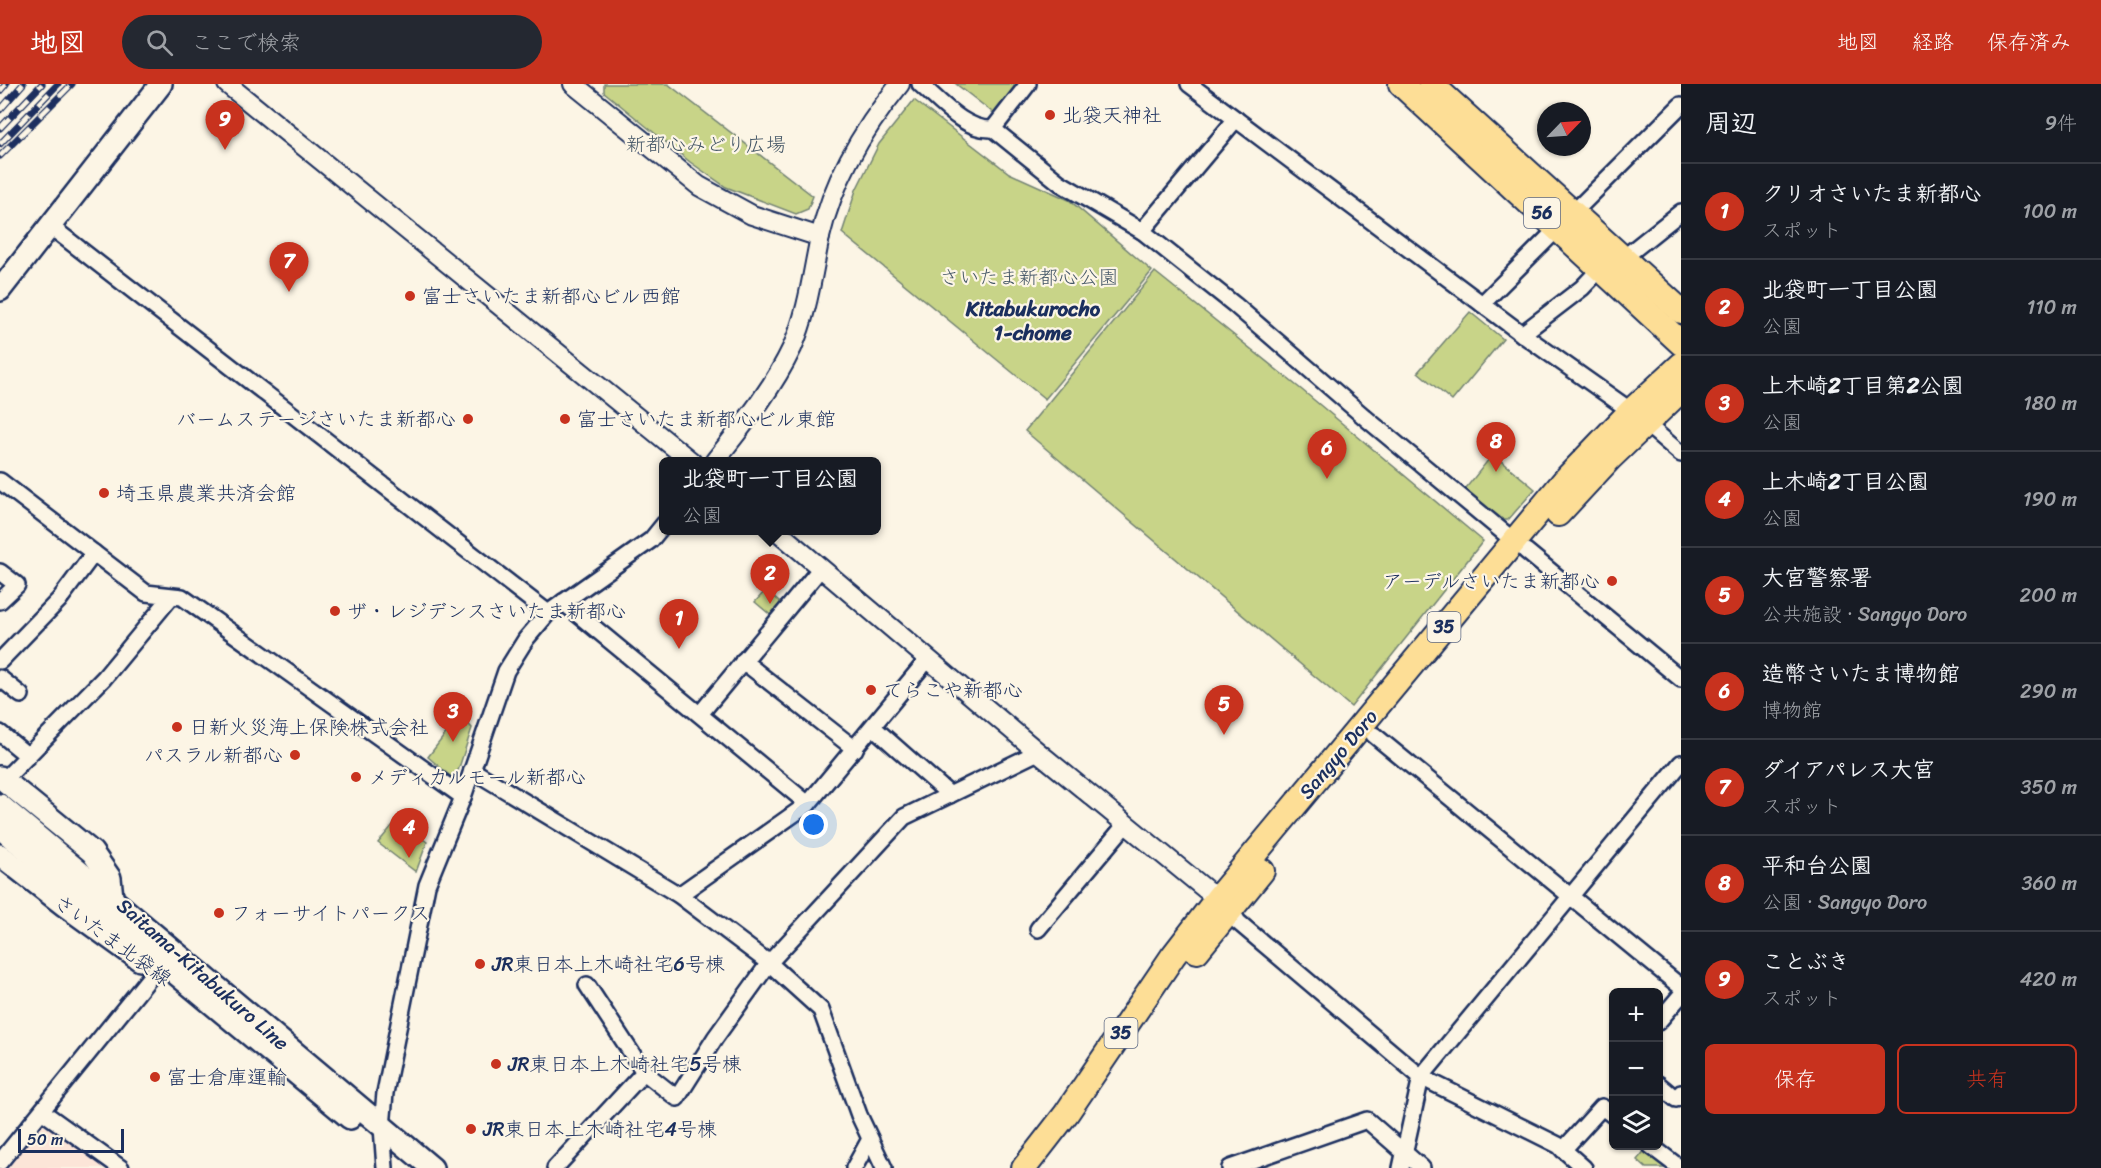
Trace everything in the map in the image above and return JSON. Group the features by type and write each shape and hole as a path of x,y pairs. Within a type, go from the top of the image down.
{"main road":[{"path":"0,290 161,84"},
{"name":"56","path":"1401,84 1565,220"},
{"name":"56","path":"1431,84 1611,264 1681,343"},
{"name":"56","path":"1611,264 1681,311"},
{"name":"Sangyo Doro","path":"1638,417 1681,365"},
{"name":"Sangyo Doro","path":"1024,1168 1066,1114 1173,956 1224,904 1374,735 1520,546 1572,473 1638,417 1681,390"},
{"name":"Sangyo Doro","path":"1042,1168 1077,1123 1224,904 1520,546"},
{"name":"さいたま北袋線","path":"2,778 92,852 110,878 112,897"},
{"name":"Saitama-Kitabukuro Line","path":"0,805 112,897 383,1137 411,1168"},
{"name":"Saitama-Kitabukuro Line","path":"0,828 258,1043 383,1137 432,1168"},
{"name":"さいたま北袋線","path":"0,855 64,905 258,1043"}],"street":[{"path":"227,84 686,457"},
{"path":"718,457 776,379 792,347 806,310 820,237 847,167 864,134 900,84"},
{"path":"920,84 968,124 981,130 993,129 1060,183 1142,231 1235,304 1368,420 1681,679"},
{"path":"993,129 1028,84"},
{"path":"1189,84 1522,334 1638,417 1681,454"},
{"path":"579,86 699,186 752,215 820,237"},
{"path":"1482,304 1681,105"},
{"path":"1142,231 1236,119"},
{"path":"1522,334 1681,212"},
{"path":"50,226 548,613"},
{"path":"0,481 146,593 182,597 463,797"},
{"path":"385,1168 383,1137 385,1094 427,885 463,797 506,671 526,639 548,613 651,540 659,529"},
{"path":"781,535 1038,752 1224,904 1238,922 1421,1077 1563,1150 1584,1168"},
{"path":"0,661 59,600 94,553"},
{"path":"700,714 821,568"},
{"path":"0,572 17,585 0,601"},
{"path":"2,778 28,756 104,678 171,597"},
{"path":"563,602 808,804"},
{"path":"679,895 808,804 928,659"},
{"path":"743,661 855,749"},
{"path":"0,678 21,695"},
{"path":"873,727 950,795"},
{"path":"0,733 28,756"},
{"path":"1374,735 1681,987"},
{"path":"587,985 644,1072 677,1098 715,1038 769,963 904,817 1038,752"},
{"path":"1401,1168 1421,1077 1681,763"},
{"path":"472,770 679,895 769,963 821,1010 870,1139 884,1168"},
{"path":"1038,929 1126,824"},
{"path":"0,1162 43,1112 155,970"},
{"path":"1663,1017 1681,995"},
{"path":"555,1168 644,1072"},
{"path":"1663,1088 1676,1099 1681,1093"},
{"path":"1563,1150 1602,1107 1609,1112"},
{"path":"43,1112 121,1168"},
{"path":"1230,1168 1367,1120 1422,1168"},
{"path":"854,1168 870,1139"},
{"path":"1656,1150 1680,1168"}],"shaded area":[{"path":"42,1119 107,1168 2,1168"}],"green space":[{"name":"新都心みどり広場","path":"604,84 668,84 813,196 808,209 796,214 726,187 690,162 604,92"},
{"path":"956,84 1020,84 996,115"},
{"name":"さいたま新都心公園","path":"914,100 1009,173 1069,200 1152,271 1045,399 842,233 856,190 879,144"},
{"path":"1155,272 1302,390 1483,541 1351,707 1025,431"},
{"path":"1470,312 1503,339 1452,401 1418,372"},
{"path":"1493,454 1535,489 1508,520 1497,520 1462,493"},
{"path":"766,590 784,605 774,618 755,602"},
{"path":"460,715 472,728 455,780 428,757"},
{"path":"397,820 427,842 416,872 378,843"},
{"path":"1647,1150 1670,1168 1646,1168 1637,1160"}],"railway":[{"path":"0,91 6,84"},
{"path":"0,110 23,84"},
{"path":"0,128 42,84"},
{"path":"0,144 58,84"},
{"path":"0,156 72,84"}],"place":[{"name":"北袋天神社","path":"1050,115"},
{"name":"ことぶき","path":"225,150"},
{"name":"ダイアパレス大宮","path":"289,292"},
{"name":"富士さいたま新都心ビル西館","path":"410,296"},
{"name":"バームステージさいたま新都心","path":"468,419"},
{"name":"富士さいたま新都心ビル東館","path":"565,419"},
{"name":"平和台公園","path":"1496,472"},
{"name":"造幣さいたま博物館","path":"1327,479"},
{"name":"埼玉県農業共済会館","path":"104,493"},
{"name":"アーデルさいたま新都心","path":"1612,581"},
{"name":"北袋町一丁目公園","path":"770,604"},
{"name":"ザ・レジデンスさいたま新都心","path":"335,611"},
{"name":"クリオさいたま新都心","path":"679,649"},
{"name":"てらこや新都心","path":"871,690"},
{"name":"日新火災海上保険株式会社","path":"177,727"},
{"name":"大宮警察署","path":"1224,735"},
{"name":"上木崎2丁目第2公園","path":"453,742"},
{"name":"パスラル新都心","path":"295,755"},
{"name":"メディカルモール新都心","path":"356,777"},
{"name":"上木崎2丁目公園","path":"409,858"},
{"name":"フォーサイトパークス","path":"219,913"},
{"name":"JR東日本上木崎社宅6号棟","path":"480,964"},
{"name":"JR東日本上木崎社宅5号棟","path":"496,1064"},
{"name":"富士倉庫運輸","path":"155,1077"},
{"name":"JR東日本上木崎社宅4号棟","path":"471,1129"}],"district":[{"name":"Kitabukurocho 1-chome","path":"1033,321"}]}
